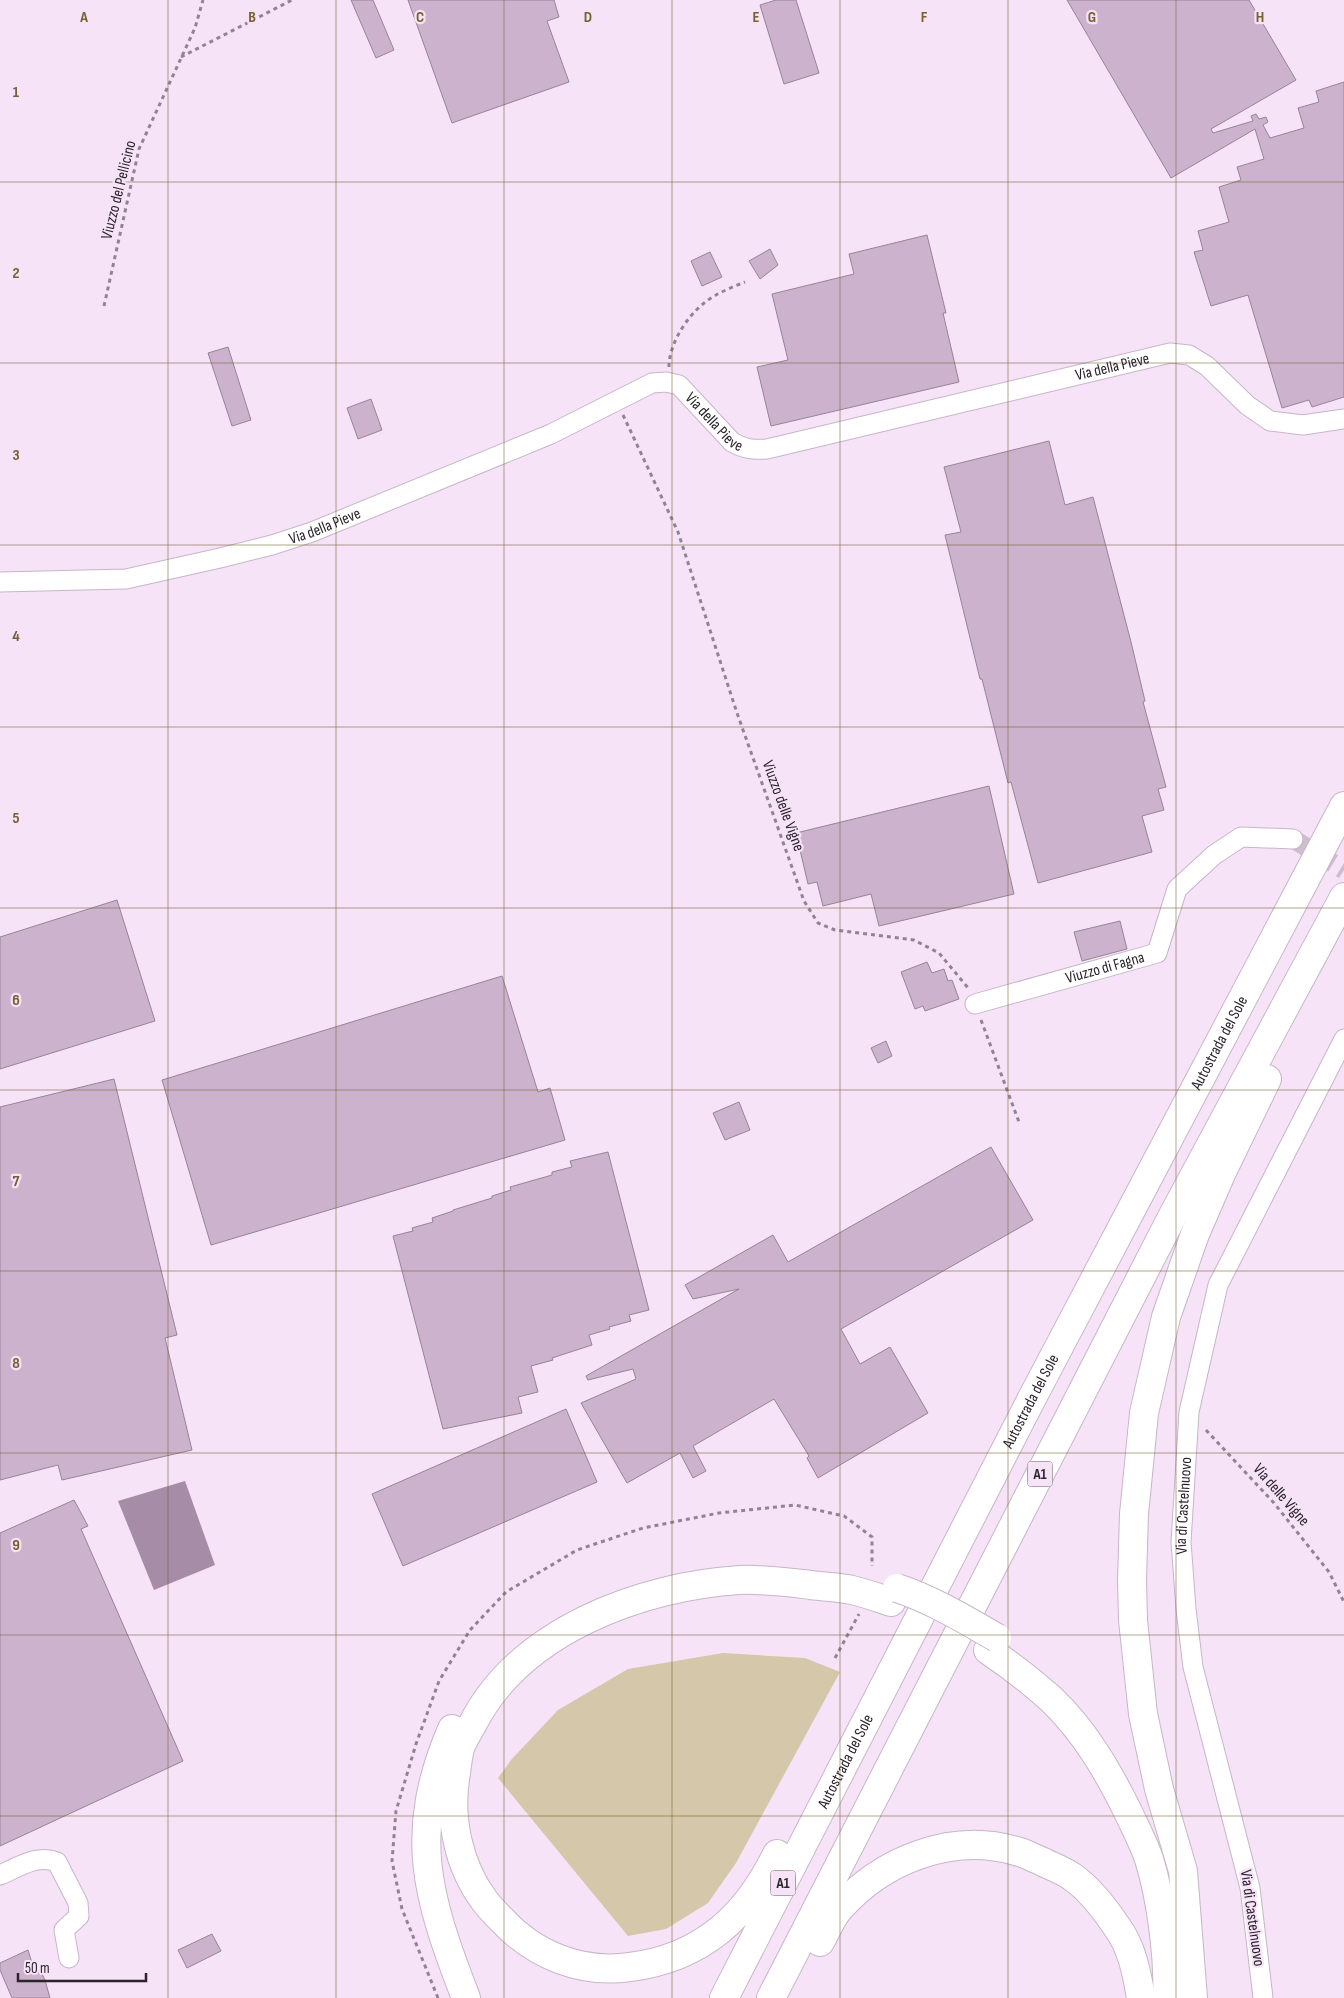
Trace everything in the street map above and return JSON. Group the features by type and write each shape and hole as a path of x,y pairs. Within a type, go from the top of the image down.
{"highway":[{"name":"Autostrada del Sole","path":"724,1998 1035,1392 1344,806"},
{"name":"A1","path":"771,1998 1172,1217 1344,896"},
{"path":"1192,1998 1183,1871 1159,1789 1143,1714 1133,1620 1134,1514 1144,1413 1166,1318 1195,1234 1221,1174 1301,1009 1315,953"},
{"path":"466,1998 441,1931 428,1876 425,1832 427,1813 440,1756 456,1719 482,1683 527,1637 552,1620 590,1600 633,1584 671,1574 713,1568 746,1565 803,1566 865,1577 941,1622 1036,1665 1091,1721 1114,1752 1136,1789 1154,1827 1187,1923"},
{"path":"842,1767 818,1776 754,1896 724,1929 690,1950 651,1965 619,1969 591,1968 556,1959 534,1947 510,1928 484,1900 466,1869 455,1832 453,1788 460,1748 464,1739 481,1706 504,1680 551,1638 631,1601 673,1590 740,1580 778,1580 894,1595"},
{"path":"993,1644 1016,1670 1052,1700 1064,1714 1101,1762 1122,1799 1149,1859 1159,1903 1164,1949 1166,1998"},
{"path":"779,1998 792,1992 838,1910 869,1881 914,1855 943,1848 979,1845 1016,1851 1072,1877 1090,1894 1118,1928 1135,1965 1141,1998"}],"street":[{"name":"Via della Pieve","path":"0,582 126,579 272,545 312,532 543,437 652,383 679,385 732,442 743,448 755,450 768,449 1170,353 1189,355 1207,366 1247,405 1270,421 1303,425 1344,419"},
{"name":"Viuzzo di Fagna","path":"975,1004 1157,953 1177,889 1214,854 1241,837 1293,840"},
{"name":"Via di Castelnuovo","path":"1263,1998 1250,1888 1193,1667 1181,1542 1189,1412 1218,1285 1344,1039"},
{"path":"0,1875 38,1858 48,1858 57,1862 78,1903 79,1916 64,1930 69,1958"}],"path":[{"name":"Viuzzo del Pellicino","path":"104,306 139,149 195,28 203,0"},
{"path":"181,57 292,0"},
{"path":"670,383 669,363 678,334 691,316 715,295 745,282"},
{"name":"Viuzzo delle Vigne","path":"616,401 678,532 737,713 804,901 818,923 835,930 914,940 939,953 967,985 1019,1122"},
{"name":"Via delle Vigne","path":"1189,1412 1274,1503 1329,1572 1344,1602"},
{"path":"438,1998 402,1908 392,1861 396,1811 416,1744 439,1682 470,1630 506,1592 577,1550 643,1528 720,1512 795,1505 844,1516 872,1537 872,1566"},
{"path":"835,1658 860,1611"}],"shaded area":[{"path":"185,1481 215,1565 154,1590 118,1501"},
{"path":"723,1653 805,1658 840,1672 736,1863 708,1903 666,1929 628,1936 498,1778 511,1760 558,1710 628,1669"}],"building":[{"path":"351,0 373,0 394,50 376,58"},
{"path":"408,0 554,0 559,17 547,21 569,82 452,123"},
{"path":"776,0 796,0 819,73 784,84 760,5"},
{"path":"1067,0 1249,0 1296,80 1211,129 1213,133 1253,121 1251,116 1256,114 1259,119 1266,117 1268,122 1263,125 1270,138 1304,128 1298,108 1319,102 1316,91 1344,82 1344,397 1312,407 1309,400 1282,408 1248,295 1211,306 1194,252 1203,250 1198,231 1229,222 1219,187 1241,180 1237,167 1264,159 1255,129 1171,178"},
{"path":"927,235 946,313 943,313 959,382 771,426 757,367 788,360 772,294 854,274 849,254"},
{"path":"770,249 778,265 760,279 749,261"},
{"path":"710,252 722,277 702,286 691,261"},
{"path":"228,347 251,420 232,426 208,353"},
{"path":"371,399 382,430 358,439 347,408"},
{"path":"1049,441 1065,505 1093,497 1131,642 1145,701 1143,702 1166,787 1158,789 1164,810 1142,816 1152,852 1038,883 1011,782 1008,783 982,679 980,679 945,535 961,532 944,467"},
{"path":"989,786 1014,894 879,926 871,894 823,906 817,882 808,884 796,833"},
{"path":"117,900 155,1021 0,1069 0,937"},
{"path":"1120,921 1127,949 1082,961 1074,932"},
{"path":"927,962 932,973 944,969 948,981 952,980 959,999 925,1011 923,1006 915,1009 901,972"},
{"path":"502,976 538,1092 550,1088 565,1140 211,1245 162,1080"},
{"path":"886,1041 892,1056 878,1063 871,1048"},
{"path":"114,1079 177,1335 165,1338 192,1450 62,1480 58,1465 0,1480 0,1107"},
{"path":"739,1102 750,1130 725,1140 713,1113"},
{"path":"991,1147 1033,1220 841,1329 860,1364 890,1347 928,1413 818,1478 807,1458 809,1456 774,1399 693,1446 706,1471 693,1478 680,1453 627,1483 581,1403 636,1379 633,1369 588,1380 586,1376 739,1289 693,1299 685,1285 773,1235 788,1262"},
{"path":"608,1152 649,1310 629,1315 631,1321 589,1335 592,1345 531,1366 538,1392 518,1397 522,1413 443,1429 393,1236 413,1231 412,1228 433,1222 432,1218 492,1198 492,1196 511,1190 510,1187 572,1167 570,1161"},
{"path":"566,1409 597,1482 403,1566 372,1494"},
{"path":"74,1500 88,1526 81,1529 183,1761 0,1846 0,1533"},
{"path":"212,1934 221,1951 187,1968 178,1950"},
{"path":"28,1950 32,1963 36,1962 45,1980 50,1998 12,1998 0,1970 0,1963"}],"tunnel":[{"path":"1293,839 1344,870"}]}
